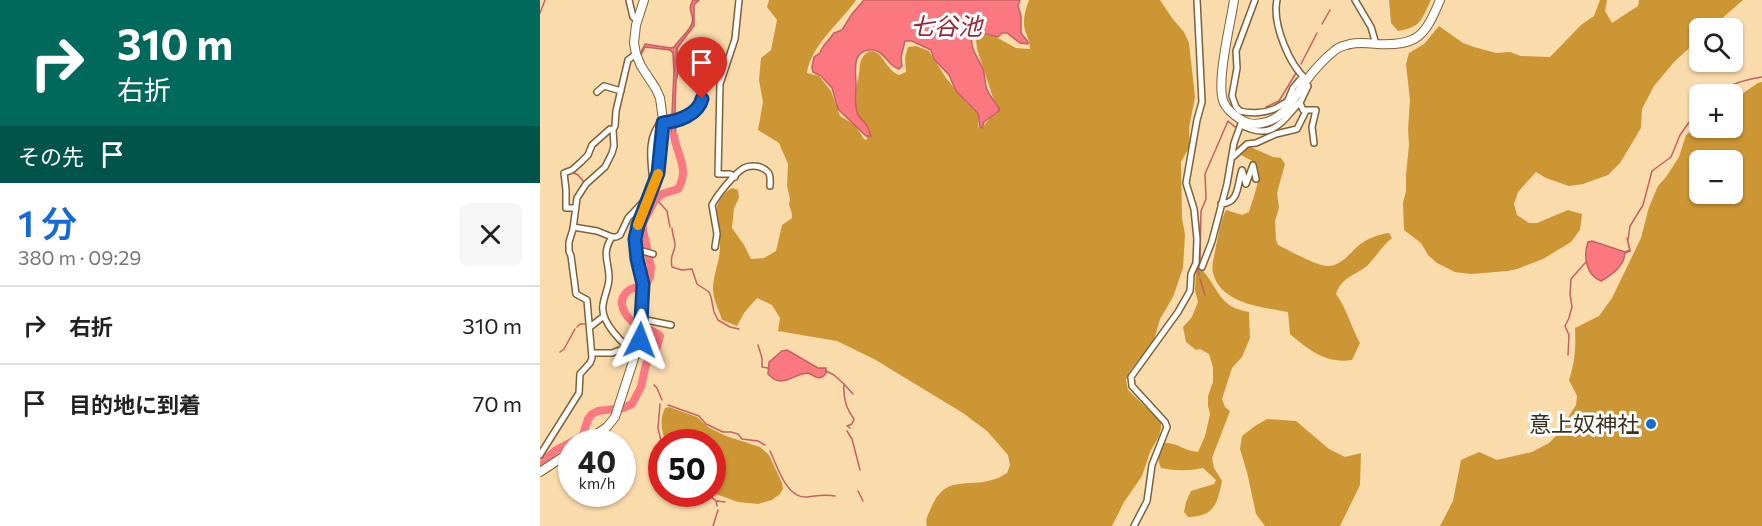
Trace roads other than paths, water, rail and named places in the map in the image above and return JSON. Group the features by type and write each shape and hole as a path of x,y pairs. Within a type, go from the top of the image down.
{"main road":[{"path":"604,429 612,422 619,409 640,340 643,286 635,249 638,225 658,173 663,122 662,108 656,89 636,54 634,35 644,0"},
{"path":"1234,0 1222,76 1222,95 1225,105 1241,123 1250,124 1269,122 1280,117 1294,101 1306,80 1338,47 1359,42 1397,45 1419,37 1430,24 1440,0"},
{"path":"540,472 558,460"}],"street":[{"path":"629,0 633,17 637,20"},
{"path":"735,177 730,174 719,175 718,172 720,84 735,39 739,0"},
{"path":"1134,526 1147,501 1152,465 1167,427 1166,422 1132,386 1131,377 1178,312 1190,291 1191,274 1197,258 1195,212 1186,183 1202,102 1197,0"},
{"path":"1255,0 1236,51 1237,68 1233,102 1240,111 1256,112 1275,109 1294,101 1306,111 1316,110 1312,127 1314,143"},
{"path":"1277,0 1276,20 1280,34 1294,64 1306,80"},
{"path":"1355,0 1371,27 1376,44"},
{"path":"540,455 579,393 580,374 590,363 592,353 587,300 575,291 569,242 577,198 586,184 605,167 614,146 613,130 616,111 628,60 636,54"},
{"path":"663,122 678,120 691,114 700,106 703,95 696,69 700,60 707,58 726,65"},
{"path":"597,92 604,86 621,91"},
{"path":"1232,157 1247,144 1296,129 1306,111"},
{"path":"1202,267 1212,241 1241,123"},
{"path":"575,208 566,208 564,173 572,170 588,155 598,138 610,129 613,130"},
{"path":"1221,204 1229,203 1234,199 1242,170 1246,184 1253,165 1256,179"},
{"path":"715,247 717,234 712,205 726,185 745,168 754,166 770,174 770,186"},
{"path":"573,227 597,231 612,237 620,235 628,218 653,189"},
{"path":"612,237 606,248 609,275 602,307 604,316 621,341 637,353"},
{"path":"635,249 653,254"},
{"path":"590,327 604,316"},
{"path":"641,323 671,325"},
{"path":"592,353 612,353 628,347"}],"water":[{"path":"693,0 699,0 694,5 694,26 677,48 675,140 677,145 675,147 671,135 673,53 670,50 645,47 640,54 645,44 674,47 691,26 693,20 690,7"},
{"name":"七谷池","path":"864,0 1020,0 1018,6 1021,16 1021,33 1028,44 1020,43 1007,33 1002,33 998,37 979,32 972,34 971,39 983,69 986,87 999,111 984,122 982,128 980,127 978,113 956,91 949,75 934,59 931,50 912,41 905,41 901,57 902,66 899,69 874,50 863,52 857,58 856,105 858,115 866,124 871,136 866,136 838,109 832,88 821,76 813,72 812,67 814,57 820,53 834,33 842,30"},
{"path":"1592,241 1625,252 1630,250 1625,253 1617,270 1601,281 1589,270 1586,259 1588,242"},
{"path":"787,350 818,368 826,368 826,373 820,378 808,373 783,381 773,379 768,374 769,362 782,351"}],"waterway":[{"path":"540,13 545,0"},
{"path":"1322,24 1330,10"},
{"path":"1301,64 1317,33"},
{"path":"1266,107 1279,101 1296,73"},
{"path":"652,76 658,84"},
{"path":"1735,84 1762,77"},
{"path":"1200,259 1201,211 1206,199 1205,174 1228,121 1235,127 1238,126"},
{"path":"1628,240 1630,226 1643,205 1652,171 1671,157 1680,135 1689,122"},
{"path":"541,467 556,450 583,435 592,414 632,404 641,387 646,364 655,354 660,336 634,323 627,316 622,299 628,291 646,285 650,277 651,267 643,223 655,200 662,194 678,189 681,182 682,162 674,136"},
{"path":"659,181 663,165"},
{"path":"572,172 584,182"},
{"path":"654,194 657,186"},
{"path":"658,201 667,211 670,227"},
{"path":"672,228 675,243 671,259 672,267 682,270 692,269 697,284 709,292 718,320 739,329"},
{"path":"1568,355 1569,335 1565,326 1572,307 1571,279 1587,262"},
{"path":"1198,270 1199,275"},
{"path":"1200,279 1205,295"},
{"path":"577,327 580,324 586,324"},
{"path":"560,352 575,329"},
{"path":"758,345 762,367 768,368"},
{"path":"826,371 844,384 846,402 854,419 852,424 847,426 850,428"},
{"path":"844,384 853,394"},
{"path":"654,385 662,400"},
{"path":"658,429 660,404"},
{"path":"668,405 699,416 706,424 723,432 738,434 742,439 758,441 765,445"},
{"path":"847,431 852,439 860,470"},
{"path":"770,451 783,480 793,493 807,497 835,496"},
{"path":"858,491 863,501"},
{"path":"713,526 718,510"}],"place":[{"name":"意上奴神社","path":"1651,424"}]}
